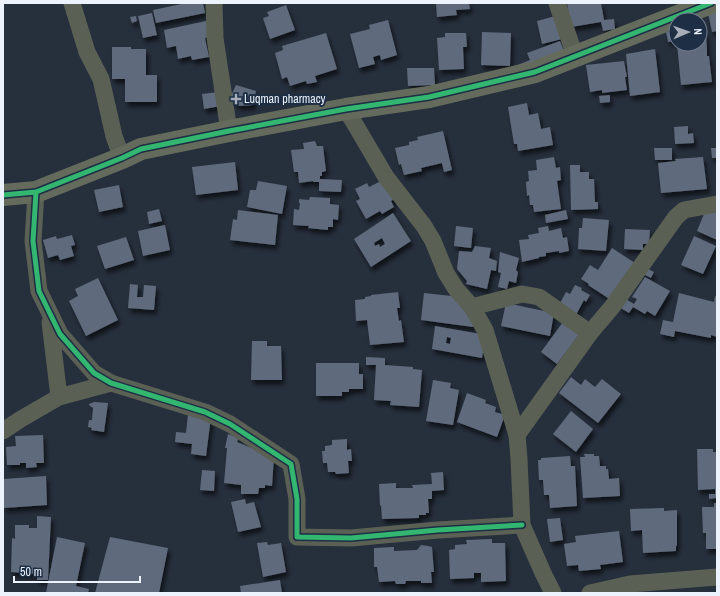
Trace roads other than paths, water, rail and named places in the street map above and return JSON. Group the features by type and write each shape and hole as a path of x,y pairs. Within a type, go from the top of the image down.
{"street":[{"path":"72,3 87,52 101,79 114,136 122,158"},
{"path":"214,3 215,38 229,131"},
{"path":"558,3 575,56"},
{"path":"3,195 36,192 141,150 229,131 346,109 437,95 534,72 711,3"},
{"path":"346,109 386,177 424,226 433,241 446,273 456,289 472,307 485,330 517,435 522,525 553,593"},
{"path":"36,192 33,241 38,291 60,334 94,373 111,383 204,412 230,424 291,464 297,500 297,537 351,538 438,530 522,525"},
{"path":"517,435 590,333 612,307 676,217 684,210 717,204"},
{"path":"472,307 522,294 539,297 590,333"},
{"path":"49,312 59,397"},
{"path":"3,431 59,397 111,383"},
{"path":"590,593 630,584 717,577"}],"place":[{"name":"Luqman pharmacy","path":"236,99"}]}
